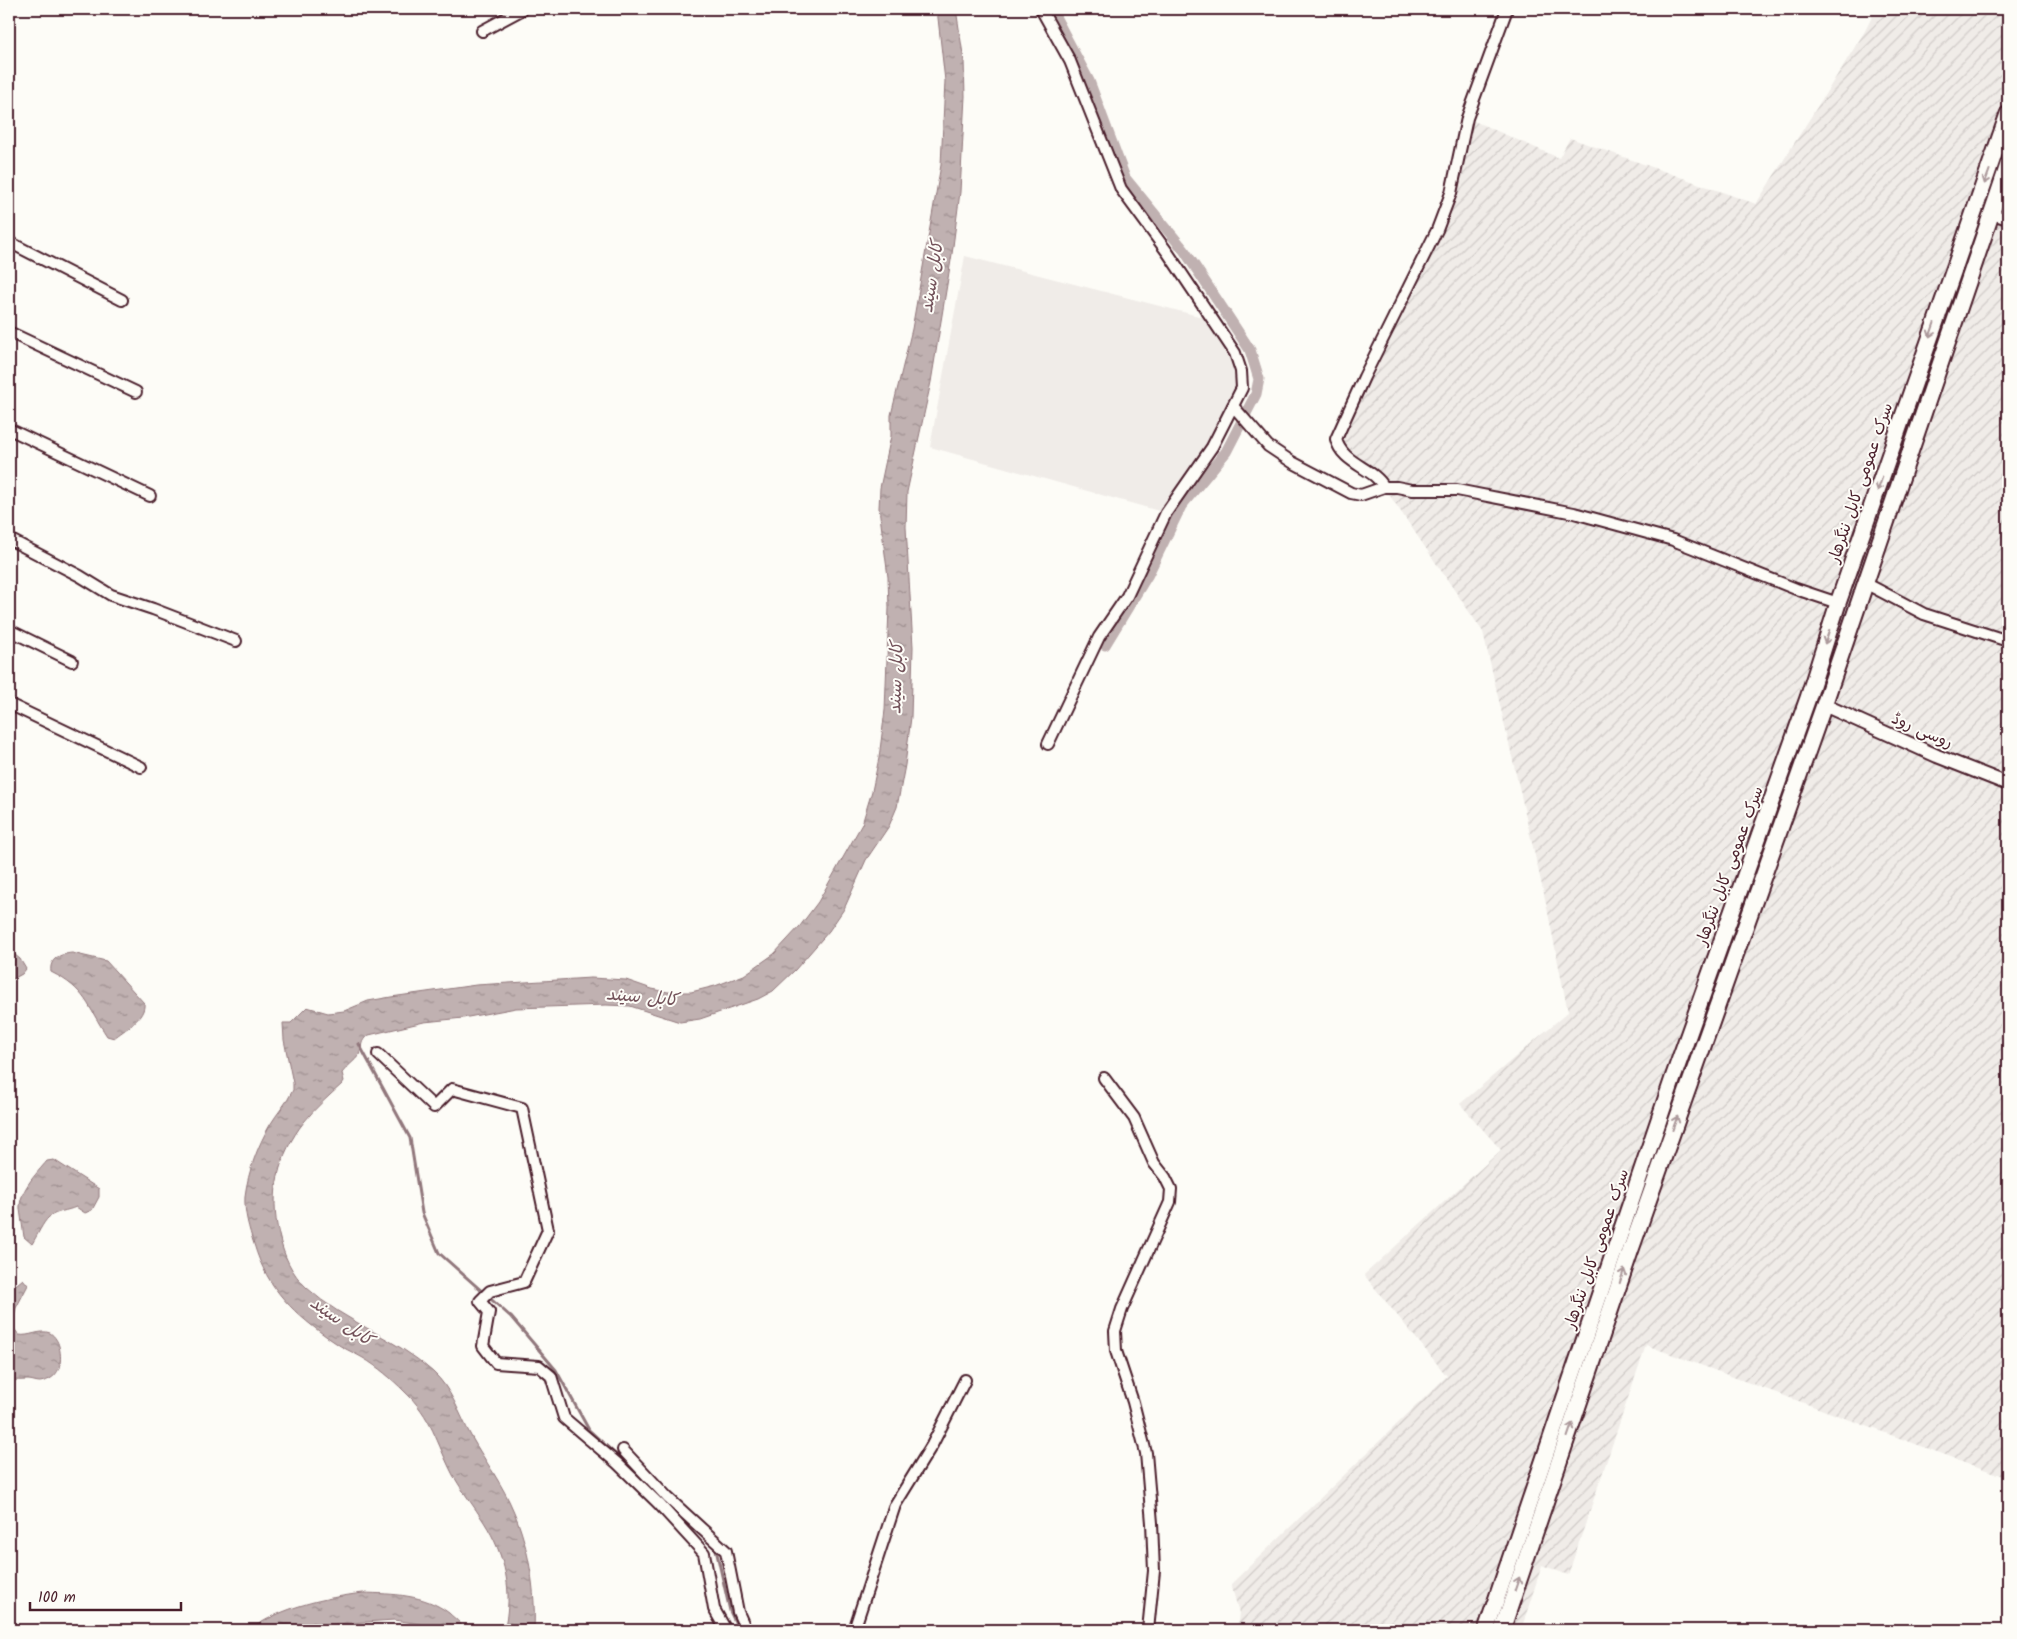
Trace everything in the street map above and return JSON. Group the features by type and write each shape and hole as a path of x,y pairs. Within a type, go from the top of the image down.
{"highway":[{"name":"سرک عمومی کابل ننگرهار","path":"1502,1630 1527,1534 1586,1358 1673,1078 1808,698 1838,603 2008,114"},
{"name":"سرک عمومی کابل ننگرهار","path":"1586,1358 1630,1252 1824,705 2008,165"},
{"path":"1924,356 1941,361"},
{"name":"سرک عمومی کابل ننگرهار","path":"1486,1630 1527,1534"}],"main road":[{"name":"روسی روڈ","path":"1824,705 1937,756 2008,784"}],"street":[{"path":"482,31 523,9"},
{"path":"1041,9 1070,62 1121,190 1168,253 1236,352 1241,371 1242,388 1212,447 1166,513 1127,596 1099,637 1048,744"},
{"path":"1384,486 1380,480 1354,464 1337,446 1336,439 1364,377 1437,230 1451,193 1466,118 1507,9"},
{"path":"1992,214 2008,219"},
{"path":"9,242 122,300"},
{"path":"9,332 136,392"},
{"path":"1233,406 1268,446 1292,462 1351,493 1361,495 1384,486 1412,490 1457,490 1574,513 1674,540 1796,589 1838,603"},
{"path":"9,429 150,496"},
{"path":"9,539 80,576 111,595 236,641"},
{"path":"1866,584 1924,614 2008,641"},
{"path":"9,630 72,661"},
{"path":"9,704 141,767"},
{"path":"378,1054 434,1107 452,1089 522,1108 548,1230 524,1282 490,1290 480,1301 488,1312 483,1346 496,1363 539,1366 551,1376 564,1418 617,1463 659,1504 704,1554 714,1609 726,1630"},
{"path":"1104,1078 1134,1118 1154,1163 1165,1177 1171,1189 1170,1202 1122,1309 1115,1331 1116,1351 1133,1402 1146,1453 1154,1571 1148,1630"},
{"path":"854,1630 895,1505 932,1445 965,1380"},
{"path":"623,1450 668,1498 726,1551 738,1612 746,1630"}],"shaded area":[{"path":"1876,9 2008,9 2008,1478 1646,1345 1568,1575 1542,1565 1521,1630 1237,1630 1239,1613 1231,1584 1447,1376 1364,1275 1501,1150 1460,1104 1568,1012 1546,903 1483,632 1384,487 1337,445 1437,230 1467,118 1559,158 1570,138 1756,204 1865,31"},
{"path":"965,256 1214,320 1235,353 1242,388 1166,513 930,447"}],"water":[{"name":"کابل سيند","path":"937,9 956,9 964,61 965,96 960,192 952,254 931,382 907,492 906,527 913,647 911,717 897,807 889,826 866,860 844,909 829,931 795,970 773,991 758,999 700,1019 680,1022 630,1006 516,1008 463,1018 424,1022 369,1035 362,1042 359,1055 342,1073 344,1081 342,1084 304,1122 282,1161 276,1190 276,1220 283,1250 297,1276 321,1300 402,1349 440,1379 510,1502 524,1540 533,1585 534,1630 504,1630 507,1616 508,1588 506,1574 497,1547 484,1522 453,1475 433,1430 421,1410 404,1391 379,1369 336,1343 295,1311 275,1288 260,1260 247,1220 245,1196 251,1168 261,1141 293,1090 284,1040 283,1023 291,1023 307,1007 328,1013 344,1011 368,1001 476,985 591,978 626,980 652,989 668,992 691,992 715,986 744,975 774,954 800,926 818,902 862,824 879,758 885,710 889,608 888,577 879,508 880,488 891,436 891,415 912,329 941,165 945,81"},
{"path":"9,950 20,959 26,969 22,974 9,981"},
{"path":"72,953 106,961 144,1003 142,1014 138,1019 114,1038 107,1036 79,992 72,985 51,972 54,960 64,954"},
{"path":"54,1160 99,1189 99,1197 92,1210 85,1213 76,1207 55,1213 49,1217 32,1244 24,1237 20,1202 25,1189 33,1177 47,1161"},
{"path":"23,1279 28,1285 16,1308 12,1326 19,1335 50,1333 57,1341 61,1358 56,1374 52,1378 40,1382 9,1379 9,1293"},
{"path":"363,1593 408,1596 429,1602 449,1613 460,1623 464,1630 430,1630 420,1624 394,1620 336,1624 305,1630 250,1630 275,1615 304,1605"}],"waterway":[{"path":"1051,9 1089,81 1125,178 1184,250 1250,350 1259,379 1256,394 1226,452 1181,506 1147,576 1105,645"},
{"path":"359,1044 410,1138 422,1213 439,1253 511,1317 556,1370 589,1430 648,1484"},
{"path":"715,1545 730,1611 739,1630"}]}
